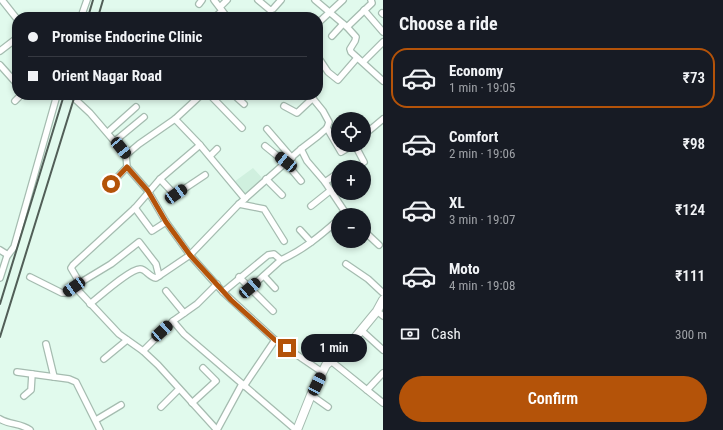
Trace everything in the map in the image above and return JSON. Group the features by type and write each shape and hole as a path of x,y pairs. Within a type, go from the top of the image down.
{"main road":[{"path":"297,430 311,395 326,365 348,345 361,330 380,314 383,300"}],"street":[{"path":"2,0 12,13"},
{"path":"83,12 87,0"},
{"path":"214,0 223,12"},
{"path":"219,12 227,0"},
{"path":"258,0 270,10 273,9 281,0"},
{"path":"323,18 343,0"},
{"path":"332,36 372,3 371,0"},
{"path":"317,1 356,36 350,52 383,80"},
{"path":"364,10 382,30"},
{"path":"0,51 12,42"},
{"path":"363,62 383,42"},
{"path":"323,64 328,72 338,80 357,58"},
{"path":"0,65 12,78"},
{"path":"0,278 7,256 14,247 56,100"},
{"path":"76,100 108,132 126,155 127,167 148,191 166,222 190,255 223,292 275,340 322,372"},
{"path":"126,155 139,144 176,119 193,100"},
{"path":"215,100 242,128"},
{"path":"240,100 244,104"},
{"path":"284,106 297,113 308,100"},
{"path":"90,304 129,273 139,269 144,270 152,277 156,278 190,255 245,198 327,128 329,124 327,118 314,100"},
{"path":"108,132 136,108"},
{"path":"115,141 144,117"},
{"path":"176,119 210,156 245,198"},
{"path":"371,129 383,119"},
{"path":"327,128 331,135"},
{"path":"267,129 292,158"},
{"path":"76,286 78,280 71,268 73,265 135,208 160,178 200,145"},
{"path":"265,146 286,162 301,181"},
{"path":"210,156 217,149"},
{"path":"301,149 307,161 331,190 310,206"},
{"path":"111,184 127,167"},
{"path":"160,178 176,194 205,175"},
{"path":"325,182 331,178"},
{"path":"266,179 282,195"},
{"path":"239,204 264,209 284,241"},
{"path":"135,208 152,232 166,222"},
{"path":"250,288 281,260 311,242 331,226"},
{"path":"300,230 311,242"},
{"path":"371,238 379,245"},
{"path":"30,277 62,293 66,293 106,267 139,242 156,264 159,276"},
{"path":"0,250 7,256"},
{"path":"223,292 239,277 268,255 274,254 281,260"},
{"path":"346,264 368,279 383,293"},
{"path":"264,276 275,288"},
{"path":"239,277 273,311"},
{"path":"143,351 173,321 197,304 217,284"},
{"path":"76,286 90,304 127,340 143,351 158,365 217,430 243,385 275,340"},
{"path":"166,291 184,313"},
{"path":"173,321 184,334 297,430"},
{"path":"361,330 383,350"},
{"path":"104,359 127,340"},
{"path":"46,344 54,377"},
{"path":"331,361 383,402"},
{"path":"192,403 216,381 203,368"},
{"path":"17,372 69,379 76,382 100,430"},
{"path":"367,390 383,373"},
{"path":"24,396 31,390 32,374"},
{"path":"161,407 179,389"},
{"path":"311,395 328,407"},
{"path":"96,420 121,405"},
{"path":"0,419 7,423 20,424 30,430"}],"shaded area":[{"path":"253,168 264,180 245,195 234,182"}],"railway":[{"path":"89,12 93,0"},
{"path":"99,12 103,0"},
{"path":"0,304 62,100"},
{"path":"0,337 73,100"}],"route":[{"path":"111,184 127,167 148,191 166,222 190,255 231,300 275,340 287,348"}]}
